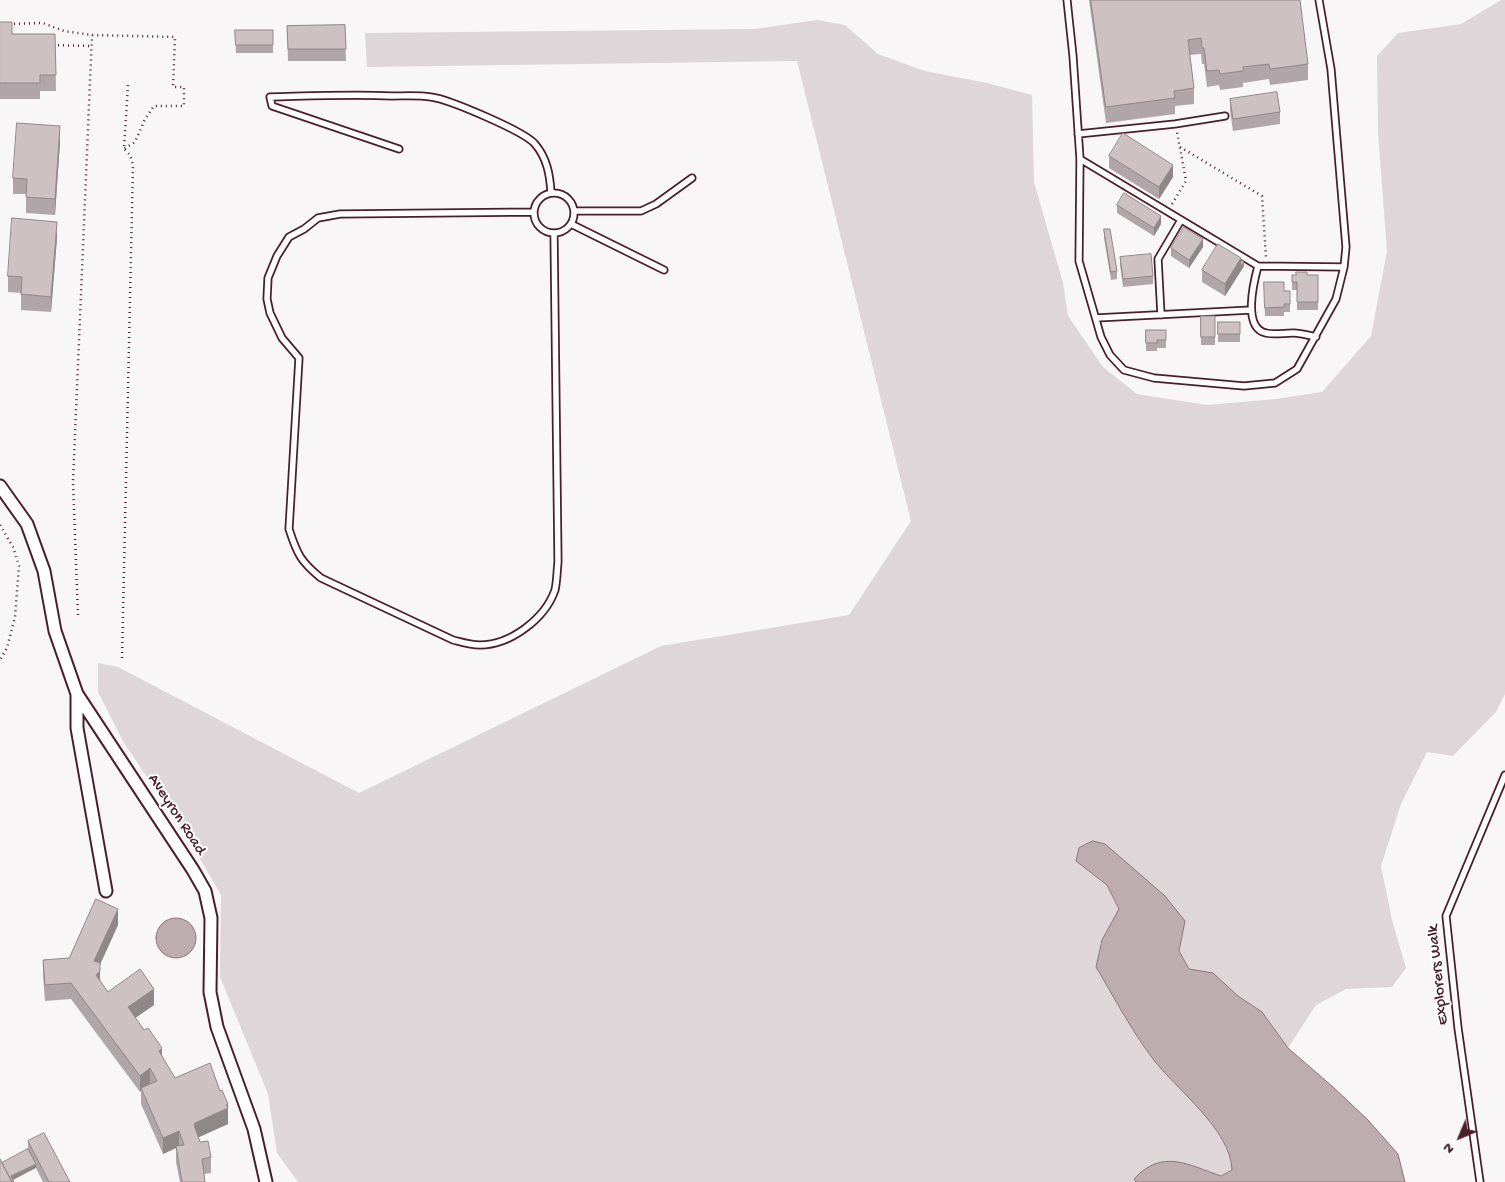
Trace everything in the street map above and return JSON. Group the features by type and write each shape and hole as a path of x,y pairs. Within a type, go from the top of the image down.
{"street":[{"name":"Aveyron Road","path":"0,486 27,524 44,571 55,632 77,694 205,891 211,918 210,992 217,1027 254,1129 266,1182"},
{"path":"77,694 77,728 106,891"}],"lane":[{"path":"1067,0 1080,159 1079,261 1100,337 1110,355 1124,370 1154,378 1235,386 1275,383 1297,369 1336,298 1344,267 1346,247 1331,69 1319,0"},
{"path":"400,148 272,106 270,96 380,95 432,97 467,109 510,128 534,143 546,163 550,177 551,193"},
{"path":"1078,134 1175,124 1225,116"},
{"path":"1080,159 1258,266 1344,267"},
{"path":"574,211 640,211 656,204 692,178"},
{"path":"551,193 564,195 574,211 571,224 554,233 548,232 538,224 534,212 539,199 551,193"},
{"path":"534,212 340,214 318,218 304,230 290,238 277,256 268,278 267,299 270,313 282,338 299,358 289,529 296,552 307,567 321,578 453,640 481,645 515,636 533,623 544,610 554,590 558,562 554,233"},
{"path":"1161,315 1158,259 1181,220"},
{"path":"571,224 664,270"},
{"path":"1258,266 1251,310 1255,325 1260,331 1266,333 1295,333 1316,337"},
{"path":"1096,318 1251,310"},
{"name":"Explorers Walk","path":"1480,1182 1458,1028 1446,916 1505,775"}],"path":[{"path":"9,24 43,23 64,32 92,35 175,37 173,87 184,87 184,106 154,106 145,119 135,142 124,149"},
{"path":"78,615 73,482 92,35"},
{"path":"45,45 92,46"},
{"path":"122,658 133,165 130,155 124,149 128,85"},
{"path":"1167,212 1186,181 1175,124"},
{"path":"1180,147 1262,196 1267,257 1258,266"},
{"path":"0,525 13,547 19,566 15,617 7,648 0,660"}],"shaded area":[{"path":"1501,0 1505,0 1505,694 1496,712 1453,756 1427,752 1401,804 1381,866 1392,920 1406,968 1392,987 1346,989 1316,1005 1288,1048 1262,1012 1238,996 1213,974 1189,970 1179,951 1185,921 1079,848 1076,861 1107,885 1119,909 1102,940 1096,967 1130,1025 1153,1059 1212,1125 1229,1155 1232,1170 1221,1176 1187,1164 1165,1162 1155,1164 1144,1170 1134,1179 1136,1182 298,1182 277,1153 268,1094 220,977 221,895 188,838 124,743 98,692 98,663 118,667 359,793 661,646 849,615 911,521 797,61 367,67 365,33 754,29 817,20 845,25 878,54 925,71 987,83 1032,95 1034,182 1063,283 1068,316 1103,367 1137,394 1207,405 1276,399 1322,392 1371,336 1387,251 1378,133 1377,56 1398,33 1461,24"},
{"path":"1093,841 1105,844 1165,896 1185,921 1179,951 1189,969 1213,973 1238,996 1262,1012 1288,1048 1368,1120 1398,1154 1405,1182 1136,1182 1134,1179 1144,1170 1155,1164 1165,1162 1187,1164 1221,1176 1232,1170 1229,1155 1213,1125 1153,1059 1130,1025 1096,967 1102,940 1119,909 1107,885 1076,861 1079,848"},
{"path":"172,918 180,918 187,921 193,927 196,938 193,949 187,955 180,958 172,958 165,955 159,949 156,942 156,934 159,927 165,921"}],"building":[{"path":"1091,0 1300,0 1308,64 1270,69 1269,64 1243,67 1243,71 1220,74 1219,70 1207,71 1201,38 1188,40 1194,88 1174,91 1175,98 1106,107"},
{"path":"0,22 12,22 12,34 55,34 56,75 40,75 40,83 0,83"},
{"path":"345,25 346,49 288,49 287,26"},
{"path":"235,30 273,30 273,45 236,45"},
{"path":"1277,92 1280,112 1233,119 1230,99"},
{"path":"17,123 60,126 55,199 26,197 27,179 13,178"},
{"path":"1123,133 1173,165 1159,187 1109,156"},
{"path":"1124,193 1161,216 1154,228 1117,205"},
{"path":"12,218 57,222 51,297 21,294 22,277 8,276"},
{"path":"1184,227 1203,239 1189,260 1171,248"},
{"path":"1104,229 1110,229 1117,271 1111,272"},
{"path":"1218,244 1241,258 1225,284 1202,270"},
{"path":"1151,254 1153,276 1123,279 1120,257"},
{"path":"1296,272 1318,275 1318,302 1297,302 1297,282 1292,282 1292,275 1296,275"},
{"path":"1264,282 1284,282 1284,291 1290,291 1290,304 1284,304 1284,307 1265,308"},
{"path":"1201,316 1215,316 1215,337 1201,337"},
{"path":"1218,322 1240,322 1240,334 1218,334"},
{"path":"1146,330 1166,330 1166,340 1157,340 1157,343 1146,343"},
{"path":"96,899 118,909 94,961 100,963 100,971 96,975 108,992 140,969 154,989 128,1007 144,1030 148,1028 162,1048 159,1051 175,1078 210,1063 220,1091 222,1090 228,1104 226,1105 228,1108 194,1125 200,1142 208,1141 211,1157 202,1159 205,1182 182,1182 176,1146 184,1145 179,1131 163,1138 141,1088 157,1081 150,1068 140,1076 71,983 45,985 43,960 69,958"},
{"path":"44,1133 70,1182 49,1182 28,1141"},
{"path":"28,1149 36,1164 11,1176 14,1182 12,1182 2,1163"},
{"path":"0,1159 12,1182 0,1182"}]}
